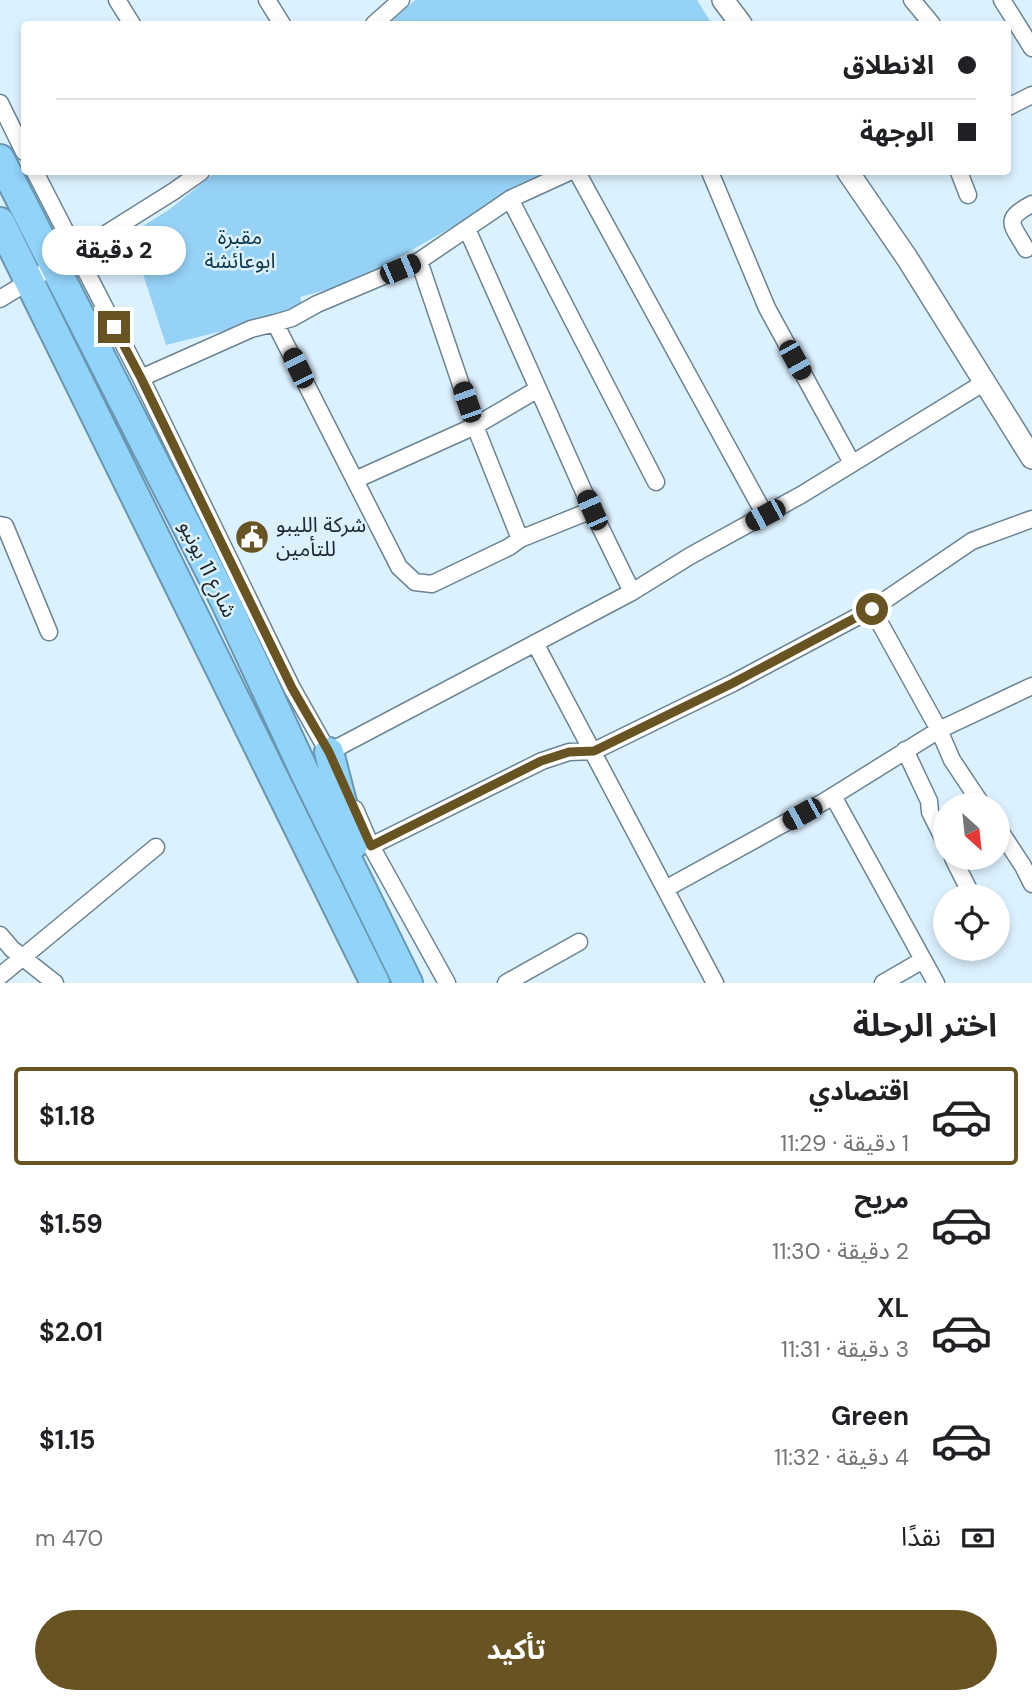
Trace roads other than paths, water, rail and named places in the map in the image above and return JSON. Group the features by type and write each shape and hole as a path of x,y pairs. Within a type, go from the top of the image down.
{"highway":[{"name":"شارع 11 يونيو","path":"0,159 66,259 306,775 408,983"},
{"name":"شارع 11 يونيو","path":"0,222 375,983"},
{"path":"329,752 367,898"}],"main road":[{"path":"723,0 739,21"},
{"path":"850,175 907,258 1032,458"}],"street":[{"path":"117,0 130,21"},
{"path":"267,0 280,21"},
{"path":"377,21 401,0"},
{"path":"912,0 930,21"},
{"path":"1002,0 1032,48"},
{"path":"1011,106 1032,95"},
{"path":"0,103 21,146"},
{"path":"36,175 66,259 141,378 292,688 329,752 371,846 447,983"},
{"path":"0,299 197,175"},
{"path":"141,378 251,329 292,318 317,304 419,261 510,199 562,175"},
{"path":"579,175 765,515"},
{"path":"711,175 766,308 852,463"},
{"path":"960,175 968,195"},
{"path":"510,199 656,482"},
{"path":"1026,249 1012,224 1012,218 1032,204"},
{"path":"467,229 592,510 632,592"},
{"path":"419,261 475,426 520,539"},
{"path":"275,323 399,567 415,582 432,584 509,547 520,539 592,510"},
{"path":"329,752 632,592 985,382"},
{"path":"355,481 475,426 538,389"},
{"path":"371,846 541,761 569,752 594,751 733,683 872,609 972,541 1032,519"},
{"path":"0,526 5,526 49,632"},
{"path":"872,609 939,730 952,760 974,793"},
{"path":"535,643 715,983"},
{"path":"667,888 833,796 939,730 1032,686"},
{"path":"905,750 929,801 933,818"},
{"path":"833,796 936,983"},
{"path":"1010,846 1032,884"},
{"path":"0,976 156,847"},
{"path":"0,935 12,949 55,983"},
{"path":"506,983 579,942"},
{"path":"883,983 923,960"}],"place":[{"name":"شركة الليبو للتأمين","path":"252,537"}],"park label":[{"name":"مقبرة ابوعائشة","path":"240,249"}]}
